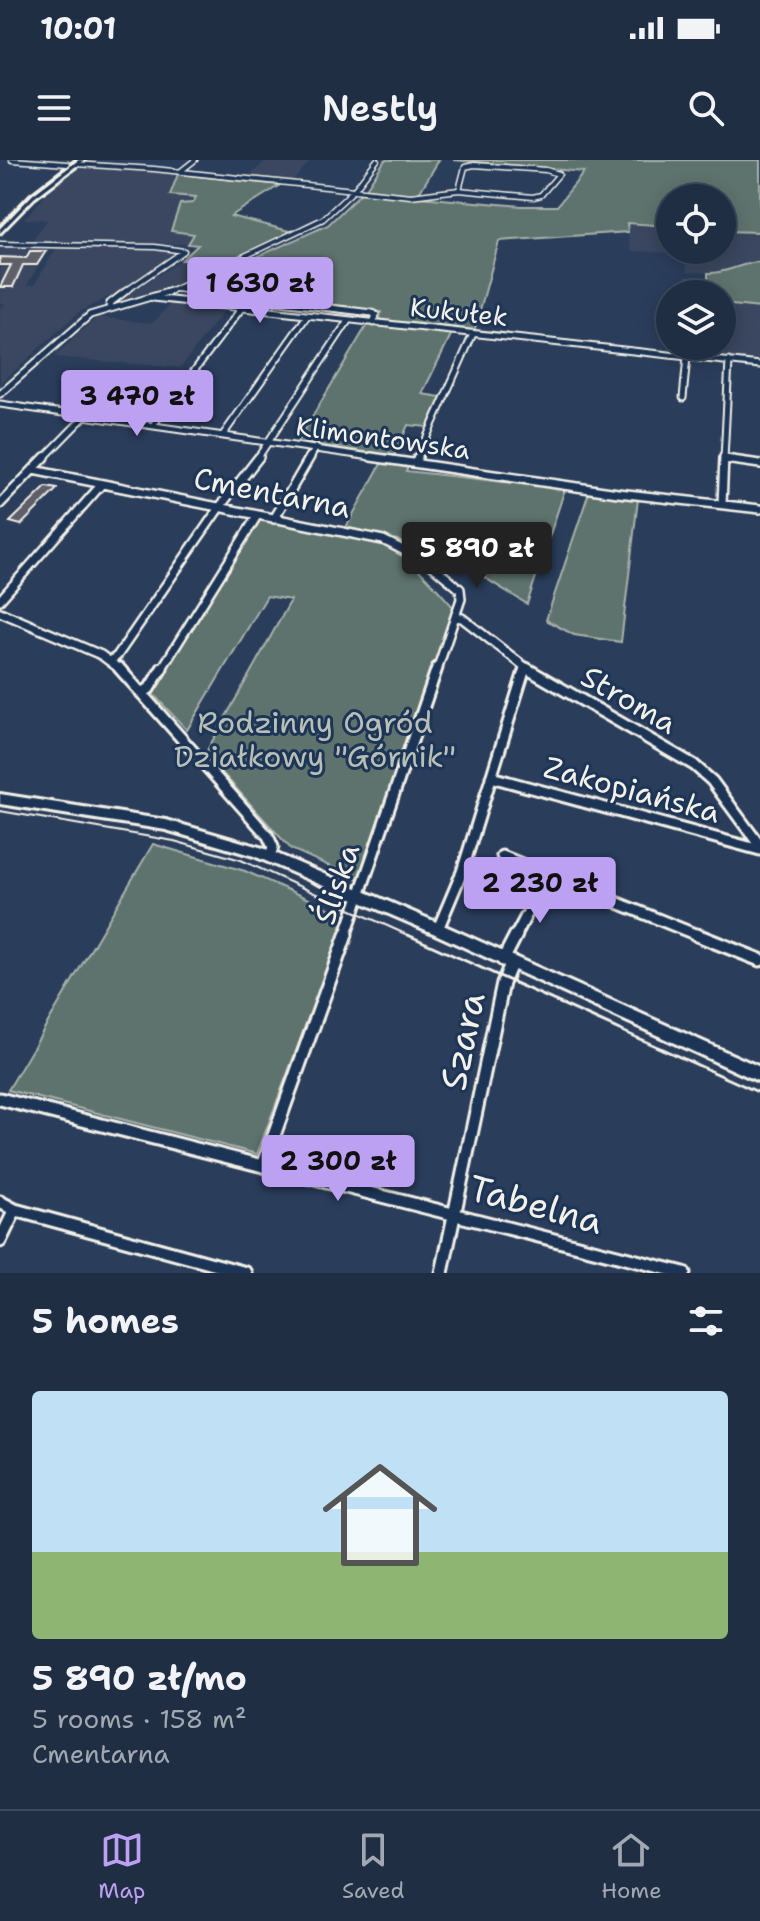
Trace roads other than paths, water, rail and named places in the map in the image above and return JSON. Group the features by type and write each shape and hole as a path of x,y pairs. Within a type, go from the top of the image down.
{"street":[{"path":"12,160 74,162 420,196 459,190 533,197 541,195 559,174 546,170 474,165 465,167 459,190"},
{"path":"181,172 195,160"},
{"path":"0,400 84,319 176,289 304,230 334,211 377,160"},
{"path":"0,220 22,196 74,162"},
{"path":"0,231 32,197 74,162"},
{"path":"0,244 155,247 184,251 111,301 109,304 112,308"},
{"path":"176,289 372,313 376,315 373,323"},
{"name":"Kukułek","path":"153,298 656,354"},
{"path":"153,425 241,309"},
{"path":"223,435 307,316"},
{"path":"110,661 117,656 219,508 271,442 348,321"},
{"path":"416,462 473,334"},
{"path":"683,398 687,360"},
{"name":"Kukułek","path":"718,360 760,365"},
{"path":"722,504 729,361"},
{"name":"Klimontowska","path":"0,400 85,416 618,493 760,509"},
{"path":"0,504 85,416"},
{"path":"274,519 316,448"},
{"path":"725,459 760,464"},
{"name":"Cmentarna","path":"33,470 383,540 429,563 460,589 461,599 455,617"},
{"path":"0,600 102,484"},
{"path":"141,692 149,689 257,516"},
{"path":"0,612 110,661 268,836 273,847 270,856"},
{"name":"Stroma","path":"455,617 462,618 525,667 703,772 760,848"},
{"name":"Śliska","path":"263,1166 455,617"},
{"path":"438,929 462,872 525,667"},
{"name":"Zakopiańska","path":"491,777 760,848"},
{"path":"0,799 166,825 270,856 760,1075"},
{"path":"502,856 760,960"},
{"name":"Szara","path":"442,1273 507,962 548,874"},
{"name":"Tabelna","path":"0,1099 684,1273"},
{"path":"0,1202 15,1210 246,1273"},
{"path":"0,1241 15,1210"}],"tram line":[{"path":"0,227 32,194 77,160"},
{"path":"0,811 174,841 241,860 412,937"},
{"path":"408,935 760,1093"}],"park label":[{"name":"Rodzinny Ogród Działkowy \"Górnik\"","path":"315,740"}]}
